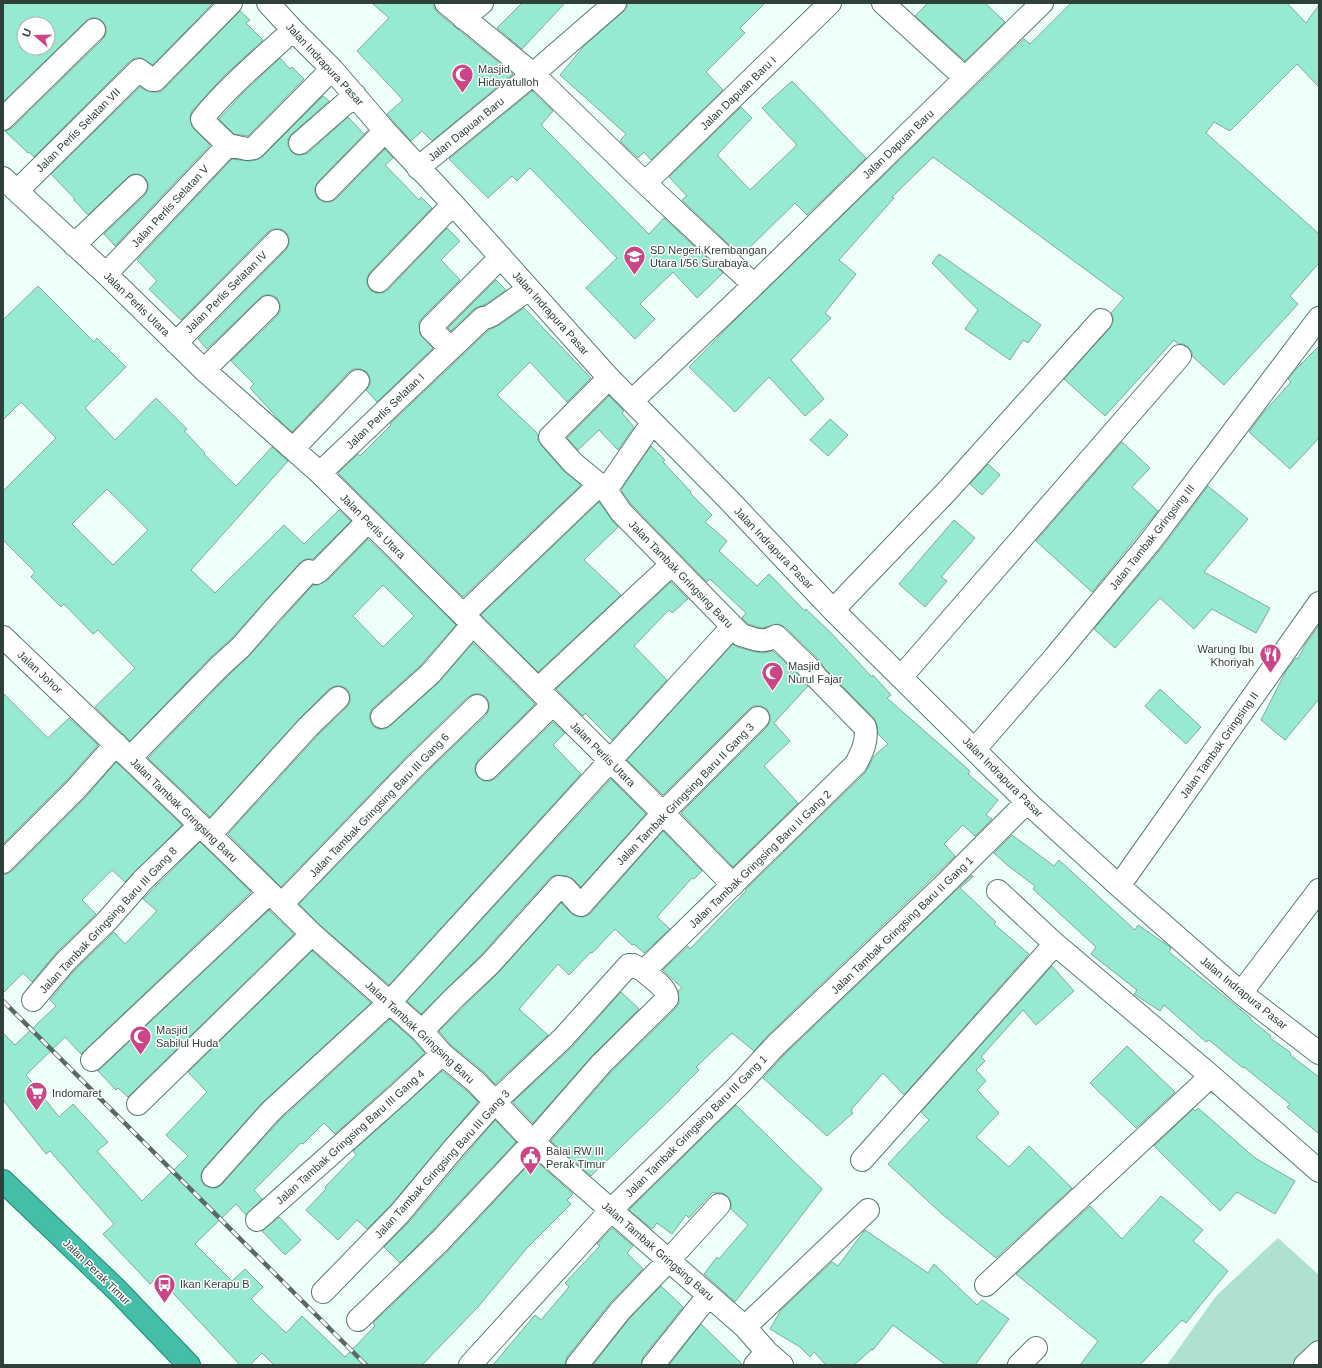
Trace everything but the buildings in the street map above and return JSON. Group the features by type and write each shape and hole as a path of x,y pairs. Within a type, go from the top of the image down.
{"highway":[{"name":"Jalan Perak Timur","path":"3,1181 117,1290 189,1365"}],"street":[{"name":"Jalan Perlis Selatan VII","path":"10,184 139,70 152,80 155,80 231,3"},
{"name":"Jalan Indrapura Pasar","path":"268,3 332,69 418,168 453,204 609,378 727,498 833,610 902,676 1027,802 1241,993 1319,1053"},
{"path":"446,3 533,74 645,183 754,285"},
{"path":"463,18 482,3"},
{"name":"Jalan Dapuan Baru","path":"418,168 533,74 615,3"},
{"name":"Jalan Dapuan Baru I","path":"645,183 830,3"},
{"path":"883,3 965,78"},
{"name":"Jalan Dapuan Baru","path":"632,401 754,285 1042,3"},
{"path":"3,119 94,30"},
{"path":"293,30 230,88 209,110 202,119 203,122 232,146 247,149 254,148 332,69"},
{"path":"300,143 355,95"},
{"path":"328,190 385,131"},
{"name":"Jalan Perlis Selatan V","path":"106,274 232,146"},
{"name":"Jalan Perlis Utara","path":"10,184 106,274 204,370 320,473 663,813 733,885"},
{"path":"74,245 136,186"},
{"path":"379,282 453,204"},
{"name":"Jalan Perlis Selatan IV","path":"176,343 277,241"},
{"path":"450,348 431,329 431,327 501,257"},
{"name":"Jalan Perlis Selatan I","path":"320,473 483,318 492,315 529,289"},
{"path":"204,370 268,307"},
{"name":"Jalan Tambak Gringsing III","path":"975,749 1054,658 1150,542 1319,318"},
{"path":"833,610 949,489 1101,320"},
{"path":"902,676 1180,356"},
{"name":"Jalan Tambak Gringsing Baru","path":"609,378 550,437 574,463 603,487 621,512 741,635 767,641 776,636 810,669 816,678 865,727 865,739"},
{"path":"293,449 358,381"},
{"path":"382,717 430,674 468,620 603,487 652,423"},
{"path":"3,862 76,789 123,751 241,647 309,571 316,573 319,571 368,521"},
{"path":"538,689 672,564"},
{"name":"Jalan Tambak Gringsing II","path":"1120,886 1319,603"},
{"path":"213,1176 271,1111 390,1002 732,627"},
{"name":"Jalan Johor","path":"3,637 77,707"},
{"name":"Jalan Tambak Gringsing Baru III Gang 8","path":"33,1000 65,962 106,922 143,880 205,830 308,726 338,698"},
{"path":"487,769 553,704"},
{"name":"Jalan Tambak Gringsing Baru III Gang 6","path":"92,1060 276,899 477,706"},
{"name":"Jalan Tambak Gringsing Baru","path":"77,707 312,934 422,1031 442,1054 476,1082 533,1142 745,1327 768,1361"},
{"name":"Jalan Tambak Gringsing Baru II Gang 3","path":"422,1031 490,964 559,887 565,888 580,904 663,813 758,718"},
{"name":"Jalan Tambak Gringsing Baru II Gang 2","path":"635,969 733,885 856,764 863,751 865,739"},
{"name":"Jalan Tambak Gringsing Baru II Gang 1","path":"776,1045 944,885 1027,802"},
{"path":"1241,993 1319,890"},
{"path":"998,891 1055,944 1211,1076 1319,1171"},
{"path":"138,1104 312,934"},
{"path":"862,1160 1055,944"},
{"path":"358,1320 440,1241 533,1142 601,1064 667,999 668,995 665,990 635,969"},
{"name":"Jalan Tambak Gringsing Baru III Gang 3","path":"323,1292 400,1213 495,1102 635,969"},
{"name":"Jalan Tambak Gringsing Baru III Gang 1","path":"470,1365 611,1210 738,1085 776,1045"},
{"name":"Jalan Tambak Gringsing Baru III Gang 4","path":"257,1220 442,1054"},
{"path":"986,1284 1211,1076"},
{"path":"577,1365 620,1311 719,1205"},
{"path":"745,1327 868,1210"},
{"path":"653,1365 708,1296"},
{"path":"1019,1365 1036,1348"},
{"path":"1305,1365 1319,1352"}],"green space":[{"path":"1278,1238 1319,1275 1319,1365 1167,1365 1216,1296"}],"railway":[{"path":"3,1001 366,1365"}],"place":[{"name":"Masjid Hidayatulloh","path":"463,94"},
{"name":"SD Negeri Krembangan Utara I/56 Surabaya","path":"634,276"},
{"name":"Warung Ibu Khoriyah","path":"1270,674"},
{"name":"Masjid Nurul Fajar","path":"772,692"},
{"name":"Masjid Sabilul Huda","path":"140,1056"},
{"name":"Indomaret","path":"37,1112"},
{"name":"Balai RW III Perak Timur","path":"531,1176"},
{"name":"Ikan Kerapu B","path":"165,1304"}]}
